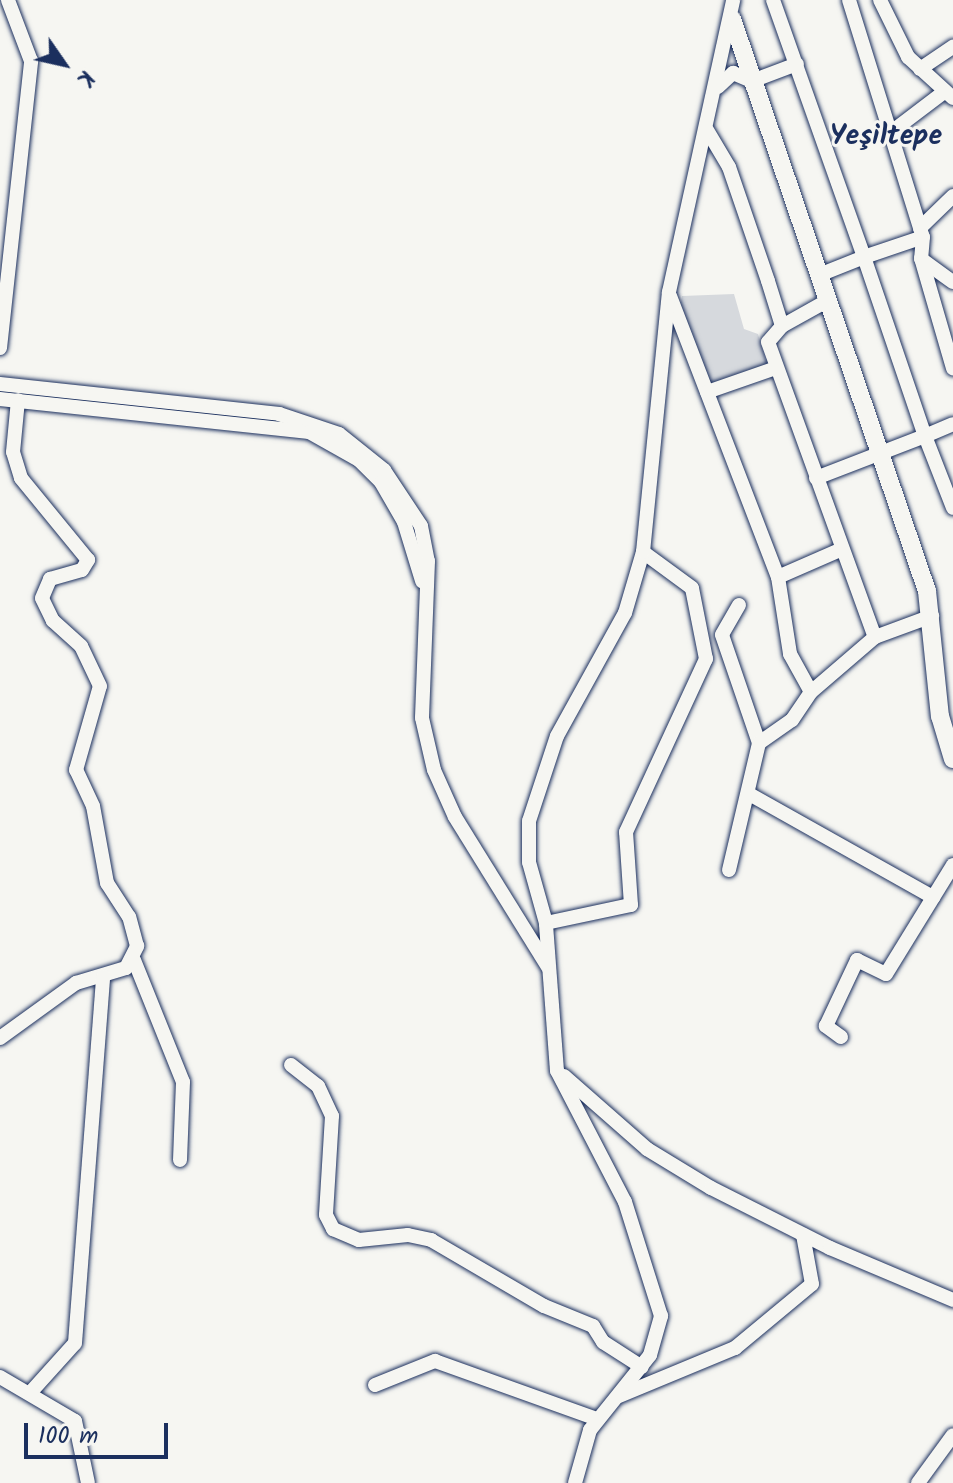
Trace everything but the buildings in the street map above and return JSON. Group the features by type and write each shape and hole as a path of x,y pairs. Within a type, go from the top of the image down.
{"main road":[{"path":"732,19 881,454 932,616 953,759"}],"street":[{"path":"0,348 31,61 8,0"},
{"path":"575,1483 597,1419 642,1367 657,1339 660,1300 619,1189 557,1071 546,923 529,862 529,821 538,782 625,613 643,552 669,292 732,19 733,0"},
{"path":"773,0 953,508"},
{"path":"849,0 921,232 921,258 946,319 953,368"},
{"path":"880,0 892,33 920,69 948,95 890,133"},
{"path":"920,69 953,47"},
{"path":"715,91 733,73 752,81 797,64"},
{"path":"707,130 729,167 782,326"},
{"path":"819,275 901,245 921,232 953,196"},
{"path":"901,245 950,275"},
{"path":"669,292 778,577 790,654 811,692"},
{"path":"827,301 782,326 768,342 875,637"},
{"path":"707,392 776,368"},
{"path":"0,384 235,406 339,434 384,470 421,526 428,561 422,718 434,770 455,817 548,967"},
{"path":"0,399 309,432 359,460 381,482 404,522 426,598"},
{"path":"18,400 13,452 21,478 88,560 82,570 50,579 42,598 53,621 81,646 100,686 76,770 93,806 107,883 134,932 134,960 183,1082 180,1160"},
{"path":"816,478 953,424"},
{"path":"778,577 842,549"},
{"path":"546,923 631,905 626,832 706,659 692,588 643,552"},
{"path":"729,870 751,795 759,743 722,635 739,605"},
{"path":"759,743 792,720 811,692 875,637 932,616"},
{"path":"751,795 933,897"},
{"path":"841,1037 826,1026 857,960 886,974 953,865"},
{"path":"0,1038 76,983 103,976 134,960"},
{"path":"30,1393 75,1343 103,976"},
{"path":"291,1065 318,1086 332,1116 326,1215 333,1229 359,1240 408,1235 431,1240 544,1306 593,1326 603,1342 642,1367"},
{"path":"557,1071 647,1149 803,1235 953,1300"},
{"path":"614,1398 735,1348 812,1284 803,1235"},
{"path":"375,1385 435,1361 597,1419"},
{"path":"0,1377 75,1421 88,1483"},
{"path":"918,1483 953,1435"}],"shaded area":[{"path":"734,294 744,329 758,334 767,365 711,384 680,307 682,296"}],"district":[{"name":"Yeşiltepe","path":"886,137"}]}
